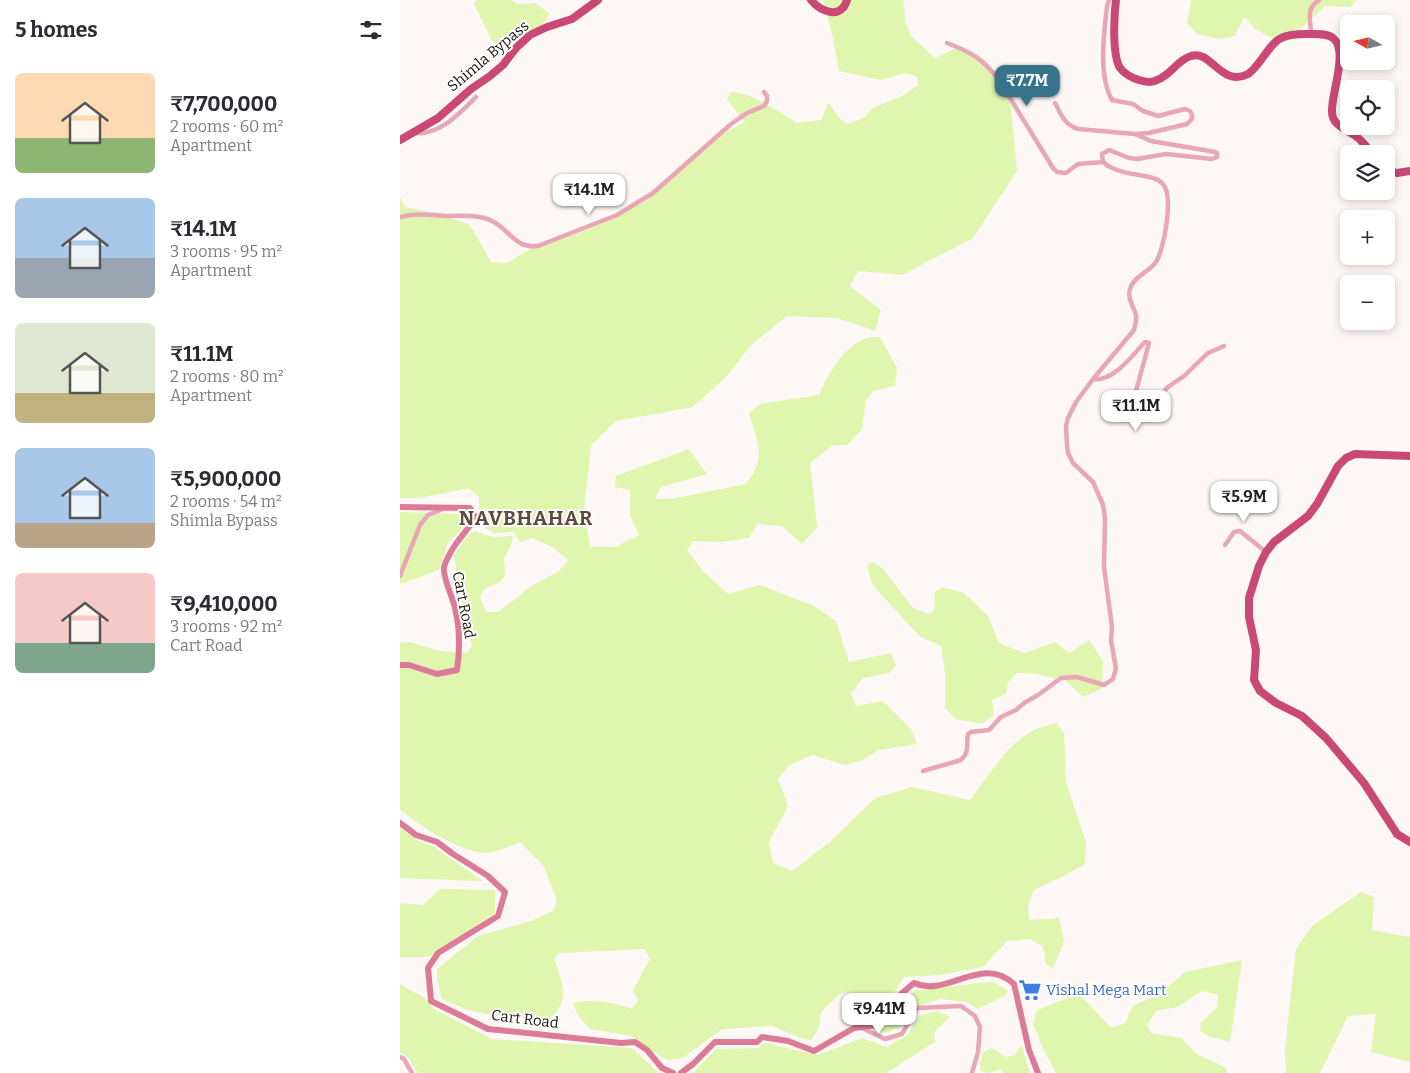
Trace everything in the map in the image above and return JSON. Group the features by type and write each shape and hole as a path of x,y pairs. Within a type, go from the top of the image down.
{"highway":[{"name":"Shimla Bypass","path":"400,140 438,118 490,76 503,65 516,48 530,35 572,19 598,0"},
{"path":"811,0 817,7 828,12 837,11 845,5 847,0"},
{"path":"1116,0 1116,49 1120,67 1131,78 1145,82 1156,81 1169,74 1184,59 1192,55 1199,55 1229,76 1238,77 1248,73 1257,65 1272,45 1282,37 1322,34 1332,38 1337,44 1339,52 1339,64 1332,96 1334,120 1366,145"},
{"path":"1395,172 1410,171"},
{"path":"1410,456 1355,454 1346,458 1338,466 1317,504 1308,516 1274,542 1266,552 1259,566 1249,598 1249,617 1256,650 1254,680 1260,691 1268,699 1302,716 1326,738 1364,783 1397,834 1410,842"}],"main road":[{"name":"Cart Road","path":"400,507 470,508 476,518 461,539 451,548 443,570 455,609 460,647 457,670 437,674 400,665"},
{"name":"Cart Road","path":"400,823 416,835 437,842 488,876 505,892 498,916 438,953 428,968 430,1001 488,1030 621,1043 635,1042 647,1050 662,1068 673,1073"},
{"path":"681,1073 694,1064 715,1042 757,1042 762,1037 788,1041 814,1051 854,1028 877,1025 890,1020 897,1008 901,994 914,983 921,986 941,985 989,972 1006,977 1014,984 1029,1050 1038,1073"}],"street":[{"path":"1055,103 1063,119 1070,126 1095,131 1135,134 1162,131 1188,124 1192,119 1190,111 1185,109 1158,116 1150,115 1133,104 1112,100 1108,88 1102,50 1109,0"},
{"path":"1311,34 1309,13 1311,7 1318,0"},
{"path":"923,771 961,760 968,750 968,736 971,732 989,730 1001,717 1016,710 1061,678 1077,677 1104,685 1115,674 1116,668 1111,642 1110,612 1104,568 1103,506 1093,482 1073,463 1067,446 1068,418 1093,379 1134,330 1136,314 1129,297 1130,289 1134,282 1156,262 1166,224 1168,201 1164,184 1156,179 1118,171 1103,162 1078,164 1066,173 1057,172 990,68 980,58 968,51 947,43"},
{"path":"400,217 427,214 482,217 500,226 522,246 530,248 538,246 617,215 653,193 731,124 747,113 764,106 767,96 764,92"},
{"path":"413,133 426,134 445,125 455,118 476,97"},
{"path":"1103,162 1102,154 1109,150 1137,159 1166,154 1212,159 1217,157 1215,152 1151,140 1135,134"},
{"path":"1093,379 1107,377 1124,364 1144,343 1148,342 1149,345 1129,418 1134,422 1159,395 1184,376 1208,352 1224,346"},
{"path":"400,576 420,525 428,515 446,508"},
{"path":"1225,545 1234,532 1240,531 1266,552"},
{"path":"860,1027 885,1039 902,1034 917,1008 961,1006 975,1016 980,1027 978,1052 972,1073"},
{"path":"400,1057 404,1059 412,1073"}],"green space":[{"path":"477,0 512,0 517,4 536,3 550,14 540,28 510,44 492,41 474,4"},
{"path":"823,0 903,0 906,24 911,36 935,58 961,46 983,58 1009,87 1017,171 973,238 902,275 858,271 850,286 881,310 875,331 837,318 787,316 751,345 727,376 693,407 616,421 591,446 584,510 590,547 615,547 639,535 630,515 630,490 615,487 616,476 689,449 707,474 661,487 655,499 671,499 746,484 757,466 759,458 758,442 749,414 759,404 819,395 832,369 852,346 869,338 880,337 897,368 895,386 873,391 866,400 862,429 847,445 833,445 810,463 817,527 802,544 782,526 757,524 749,538 721,542 693,541 687,550 703,571 728,594 760,585 814,606 836,621 849,662 891,653 896,666 889,673 863,678 851,693 856,706 883,701 911,729 917,744 878,750 863,760 845,765 812,755 789,765 778,779 788,806 769,842 773,863 792,871 831,841 875,798 912,787 970,800 1000,759 1018,741 1038,728 1057,723 1064,733 1066,783 1086,842 1085,864 1034,890 1028,905 1029,920 1059,918 1064,942 1053,969 1046,964 1043,946 1030,939 1007,941 983,967 939,975 904,977 884,1008 870,1013 846,992 838,995 821,1012 819,1028 811,1040 803,1039 772,1026 722,1029 683,1058 670,1060 662,1058 632,1036 590,1029 578,1016 573,1003 603,1002 632,1009 638,1001 633,990 650,959 645,949 559,953 554,958 562,984 563,998 560,1006 548,1020 496,1016 468,1010 442,999 437,980 437,969 478,936 531,921 553,911 557,901 543,865 520,842 504,849 487,853 466,849 441,837 400,809 400,643 409,642 440,651 467,653 472,646 460,594 454,555 465,539 474,531 493,537 513,536 512,543 504,558 505,575 500,582 484,589 480,597 486,612 498,612 533,585 558,572 568,560 554,548 532,538 520,542 514,532 493,533 479,523 479,497 469,488 419,498 400,498 400,197 405,207 440,214 470,225 491,262 507,263 535,246 582,232 646,201 724,133 745,122 727,100 730,92 755,99 797,123 821,120 828,103 841,120 849,124 865,117 873,108 904,95 918,85 918,77 905,73 881,80 839,71"},
{"path":"1191,0 1356,0 1351,7 1325,6 1299,30 1276,40 1255,29 1244,17 1235,36 1220,39 1197,34 1187,23"},
{"path":"400,512 464,514 468,523 448,543 439,570 400,584"},
{"path":"872,562 883,569 913,608 928,614 934,611 935,592 942,587 964,593 988,616 999,643 1024,653 1055,642 1069,653 1089,640 1103,661 1102,689 1083,697 1066,681 1037,674 1017,673 1008,682 1006,694 992,700 994,715 982,724 956,719 945,708 945,673 941,646 919,636 872,584 867,565"},
{"path":"400,828 420,842 433,846 483,881 400,878"},
{"path":"440,889 495,890 495,913 429,957 400,957 400,903 423,905"},
{"path":"1361,892 1374,897 1372,930 1410,937 1410,1062 1371,1052 1376,1014 1348,1016 1320,1073 1286,1073 1285,1048 1296,949 1312,926"},
{"path":"1242,960 1230,1042 1208,1036 1200,1031 1201,1023 1217,1007 1218,995 1202,991 1177,1007 1156,1011 1147,1025 1151,1033 1181,1038 1198,1055 1227,1068 1226,1073 1056,1073 1033,1024 1037,1010 1074,995 1083,998 1111,1028 1125,1023 1133,1005 1157,996 1185,972"},
{"path":"993,982 1007,990 1006,995 978,1009 967,1002 941,999 922,1005 900,1027 886,1033 880,1030 898,1017 906,1000 915,990"},
{"path":"400,984 425,998 434,1009 492,1039 632,1048 659,1073 418,1073 408,1058 400,1053"},
{"path":"938,1011 950,1017 934,1032 935,1042 886,1073 693,1073 716,1049 757,1048 765,1043 818,1055 862,1038 887,1047 907,1035 921,1015"},
{"path":"1022,1046 1030,1073 1003,1073 1001,1069 988,1073 981,1071 980,1063 983,1052 992,1048 1005,1057 1016,1055 1017,1050"}],"place":[{"name":"Vishal Mega Mart","path":"1030,990"}],"district":[{"name":"NAVBHAHAR","path":"526,518"}]}
